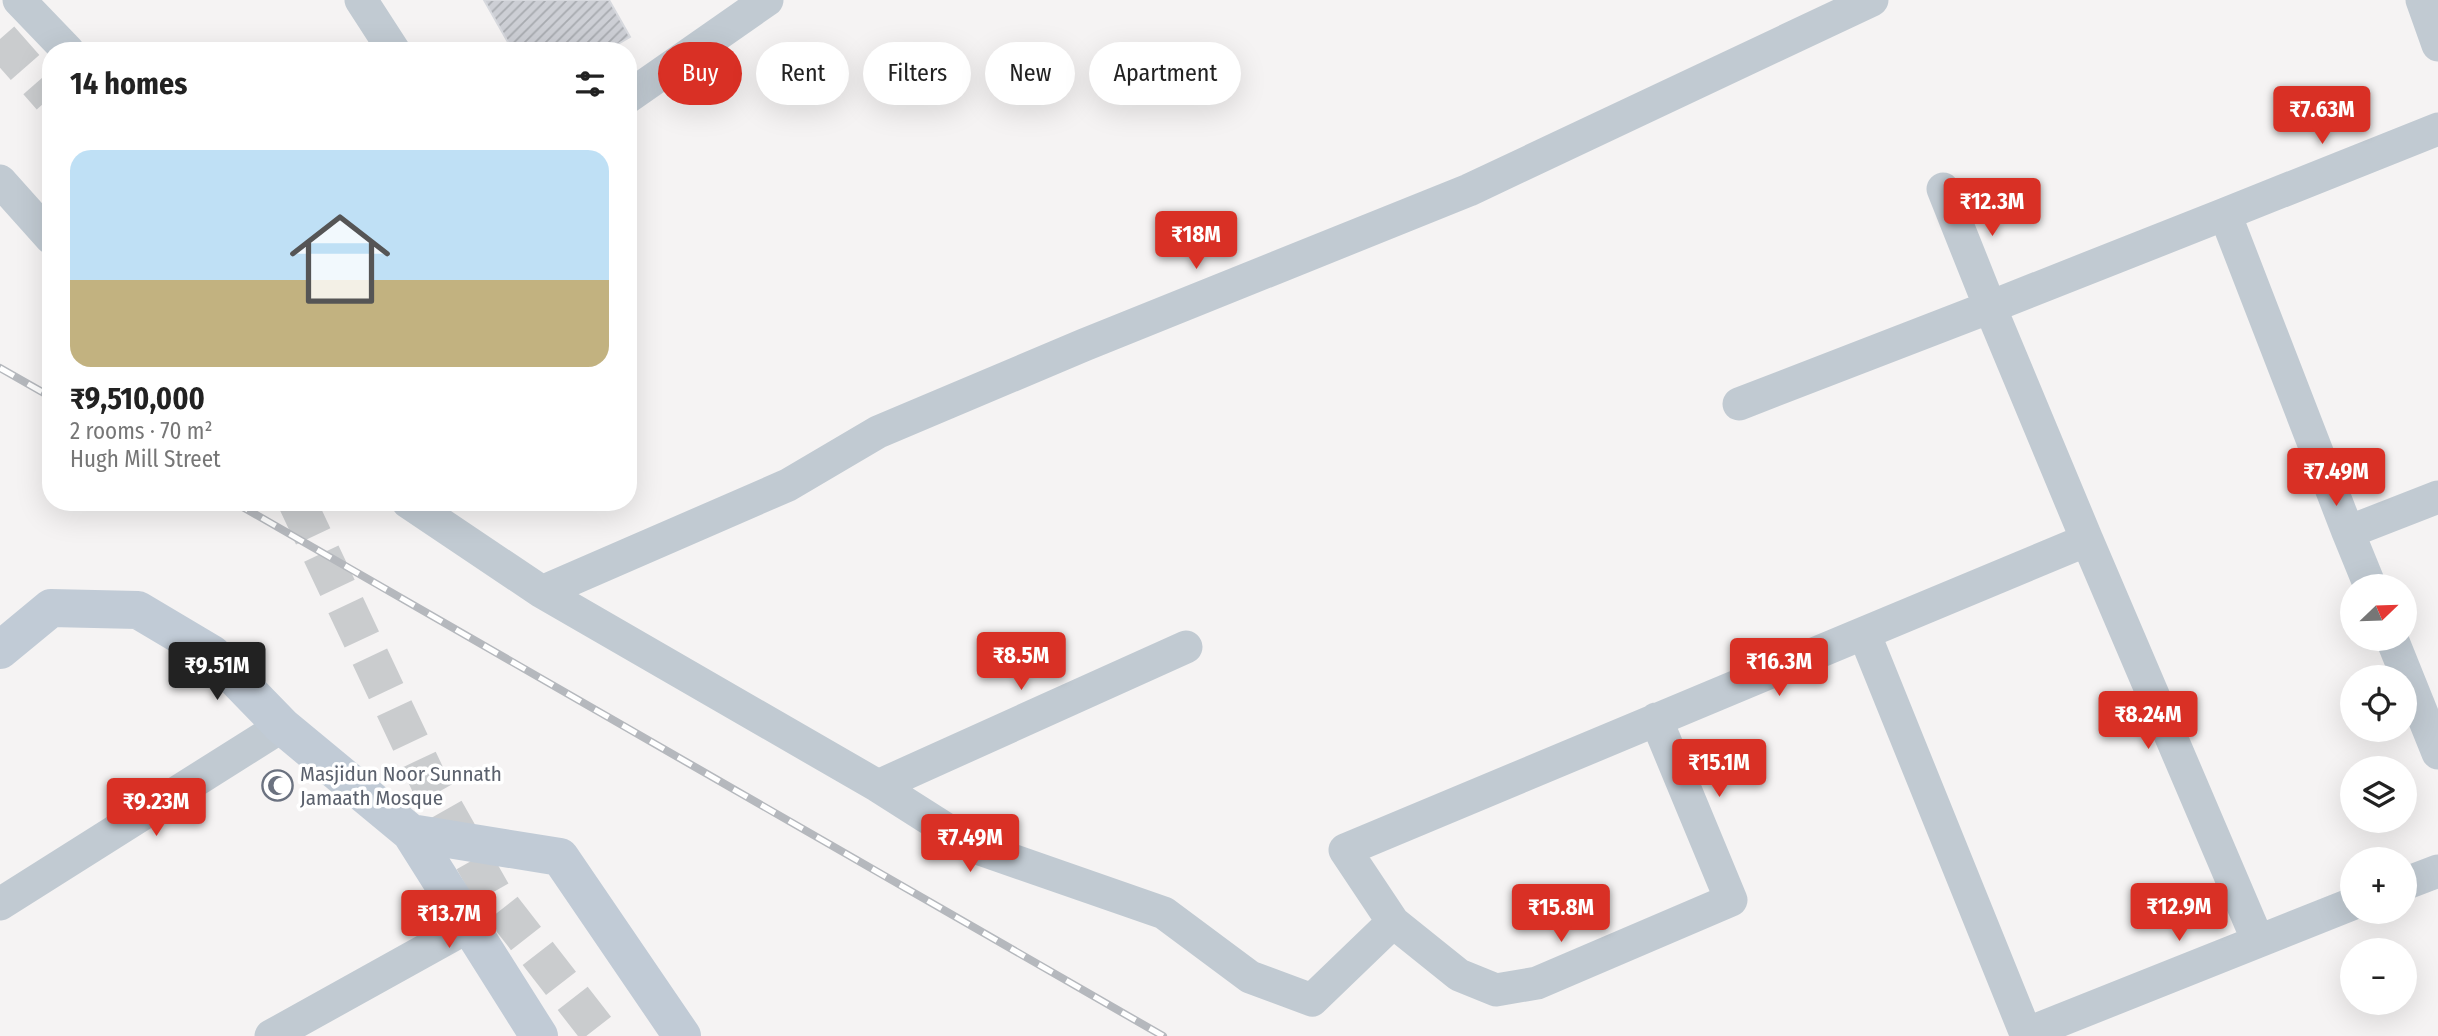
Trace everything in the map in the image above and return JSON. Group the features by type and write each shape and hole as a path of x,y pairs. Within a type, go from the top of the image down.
{"main road":[{"path":"3,643 51,608 138,610 212,654 282,726 411,833 539,1036"},
{"path":"411,833 560,857 682,1036"}],"street":[{"path":"19,0 59,42"},
{"path":"361,0 388,42"},
{"path":"637,91 767,0"},
{"path":"542,592 788,485 878,432 1084,345 1469,190 1872,0"},
{"path":"2422,0 2438,45"},
{"path":"1739,404 2438,128"},
{"path":"0,181 42,228"},
{"path":"1943,189 2087,540 2258,941"},
{"path":"2225,214 2365,574"},
{"path":"2348,532 2438,497"},
{"path":"421,511 542,592 878,786 974,847 1164,914 1250,977 1312,1000 1392,922"},
{"path":"1656,719 1731,900 1537,983 1496,990 1459,975 1392,922 1345,850 1656,719 2087,540"},
{"path":"1864,633 2026,1034 2340,909"},
{"path":"878,786 1186,647"},
{"path":"2397,651 2438,753"},
{"path":"0,904 282,726"},
{"path":"2417,879 2438,871"},
{"path":"271,1036 469,926"}],"building":[{"path":"484,0 609,0 630,37 621,42 508,42"}],"tunnel":[{"path":"0,39 42,87"},
{"path":"301,511 429,782 496,900 602,1036"}],"railway":[{"path":"0,368 42,392"},
{"path":"250,511 1163,1036"}],"place":[{"name":"Masjidun Noor Sunnath Jamaath Mosque","path":"277,786"}]}
